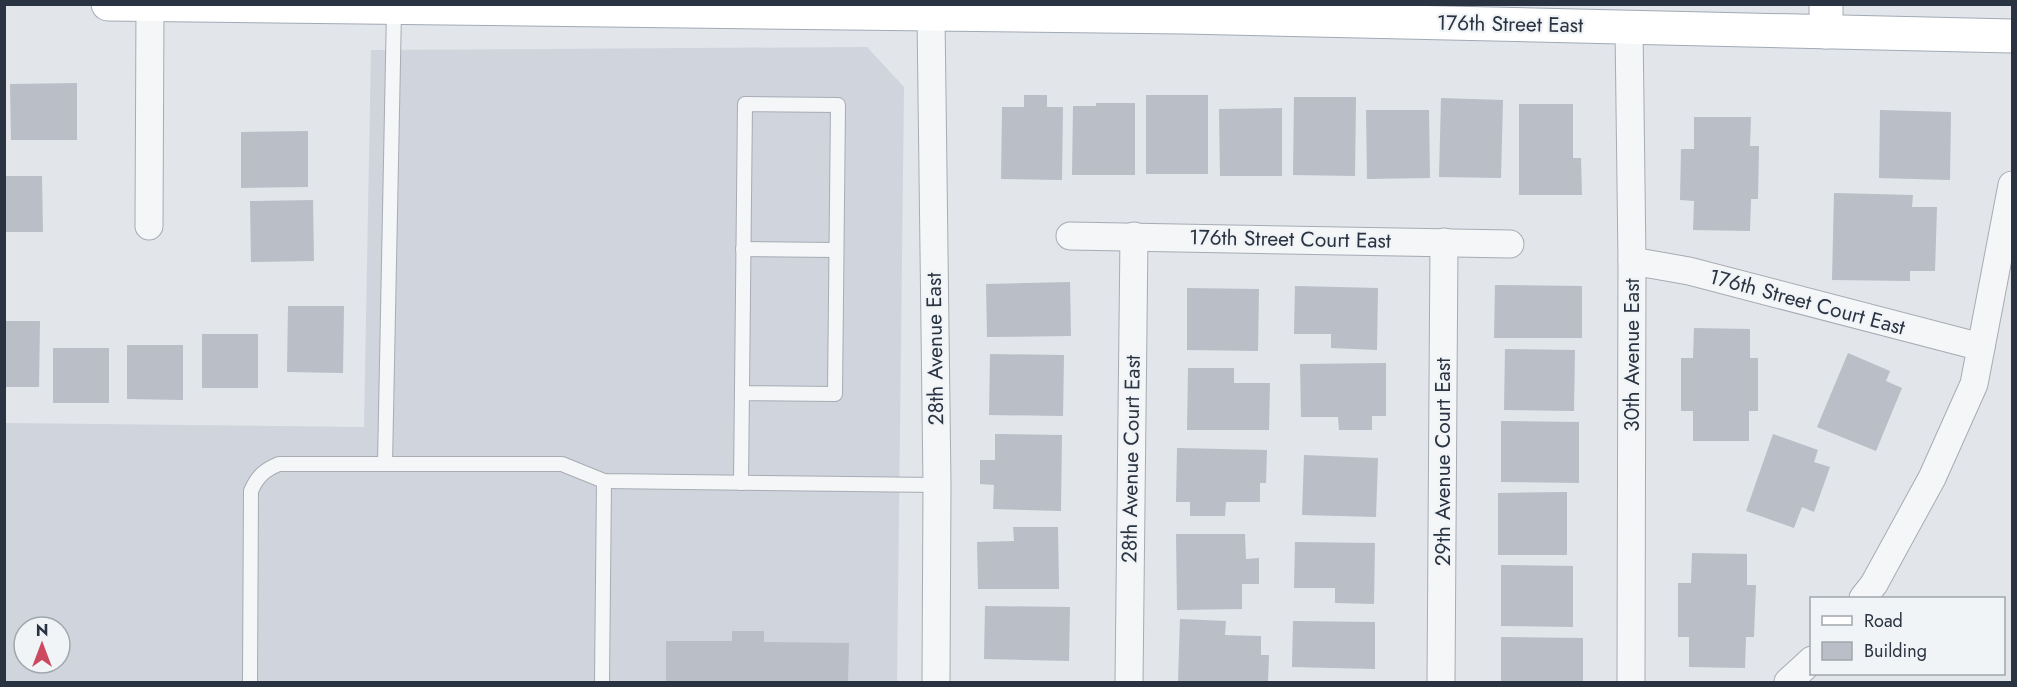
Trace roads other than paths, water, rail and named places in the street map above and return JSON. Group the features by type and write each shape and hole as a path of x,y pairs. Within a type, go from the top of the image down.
{"main road":[{"name":"176th Street East","path":"108,4 394,10 936,10 1629,27 1826,18 2013,36"}],"street":[{"path":"148,226 150,6"},
{"name":"28th Avenue East","path":"936,10 936,682"},
{"name":"30th Avenue East","path":"1629,27 1632,261 1631,682"},
{"path":"1864,597 1874,584 1932,478 1974,384 2013,184"},
{"name":"176th Street Court East","path":"1070,236 1510,244"},
{"name":"28th Avenue Court East","path":"1129,682 1134,236"},
{"name":"29th Avenue Court East","path":"1441,682 1444,242"},
{"name":"176th Street Court East","path":"1632,261 1689,271 1981,347"},
{"path":"1788,682 1810,662"}],"lane":[{"path":"385,464 394,10"},
{"path":"741,483 745,104 838,105 835,394 742,393"},
{"path":"743,249 836,250"},
{"path":"250,682 251,491 257,478 266,470 279,464 562,464 604,481 937,485"},
{"path":"602,682 604,481"}]}
